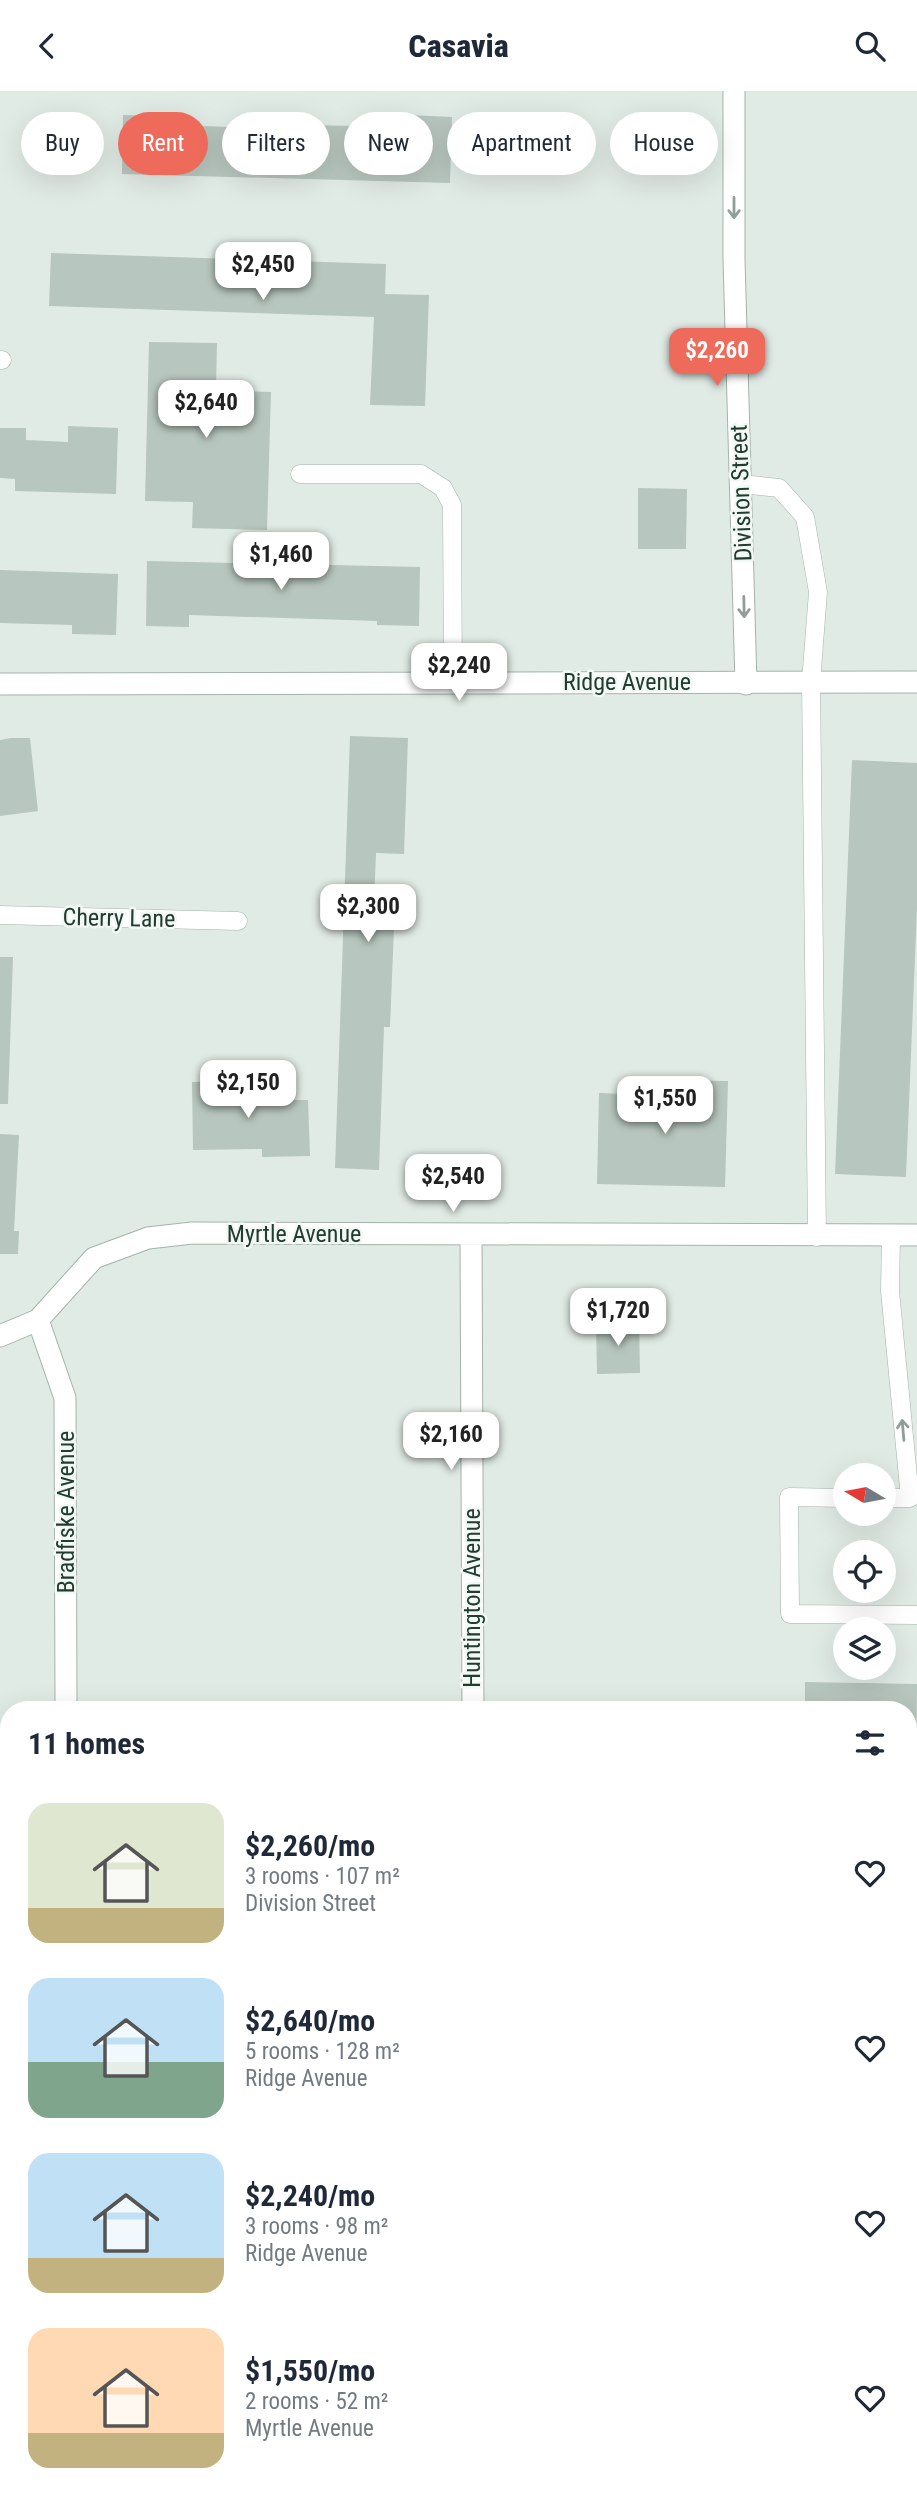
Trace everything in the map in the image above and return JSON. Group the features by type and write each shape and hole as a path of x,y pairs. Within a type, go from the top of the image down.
{"street":[{"name":"Division Street","path":"734,91 734,259 746,684"},
{"name":"Ridge Avenue","path":"0,684 917,682"},
{"name":"Myrtle Avenue","path":"0,1336 38,1320 94,1258 148,1238 192,1233 817,1237 917,1235"},
{"name":"Huntington Avenue","path":"471,1235 472,1701"},
{"name":"Bradfiske Avenue","path":"38,1320 65,1398 66,1701"}],"lane":[{"path":"300,474 421,474 443,488 452,505 453,682"},
{"path":"741,484 779,488 805,517 818,592 811,682 817,1237"},
{"name":"Cherry Lane","path":"0,915 238,921"},
{"path":"891,1235 890,1291 909,1498 896,1498"},
{"path":"833,1498 789,1497 790,1614 917,1615"}],"building":[{"path":"433,116 447,117 447,175 450,175 450,183 158,175 208,175 208,126 222,127 222,175 330,175 330,125 344,126 344,175 433,175"},
{"path":"51,253 386,264 385,294 429,295 425,406 370,405 374,317 49,306"},
{"path":"149,342 217,343 216,390 271,392 267,530 192,528 193,502 145,501"},
{"path":"68,426 118,428 116,494 15,491 15,479 0,478 0,428 26,428 26,440 68,442"},
{"path":"638,488 687,489 686,549 638,549"},
{"path":"147,561 420,567 419,626 377,625 377,621 189,615 189,627 146,626"},
{"path":"0,570 118,574 116,635 72,634 72,625 0,623"},
{"path":"350,736 408,738 404,854 376,853 374,902 395,903 390,1027 384,1027 379,1170 335,1168"},
{"path":"30,738 38,811 0,816 0,740"},
{"path":"852,760 917,763 917,908 906,1177 835,1174"},
{"path":"0,957 13,957 8,1104 0,1104"},
{"path":"264,1080 264,1100 308,1100 310,1156 262,1157 262,1149 193,1150 192,1082"},
{"path":"653,1080 728,1081 725,1187 597,1184 599,1093 652,1095"},
{"path":"0,1134 19,1135 14,1231 19,1231 18,1254 0,1254"},
{"path":"639,1322 640,1373 597,1374 596,1323"},
{"path":"805,1682 917,1684 917,1701 805,1701"}]}
